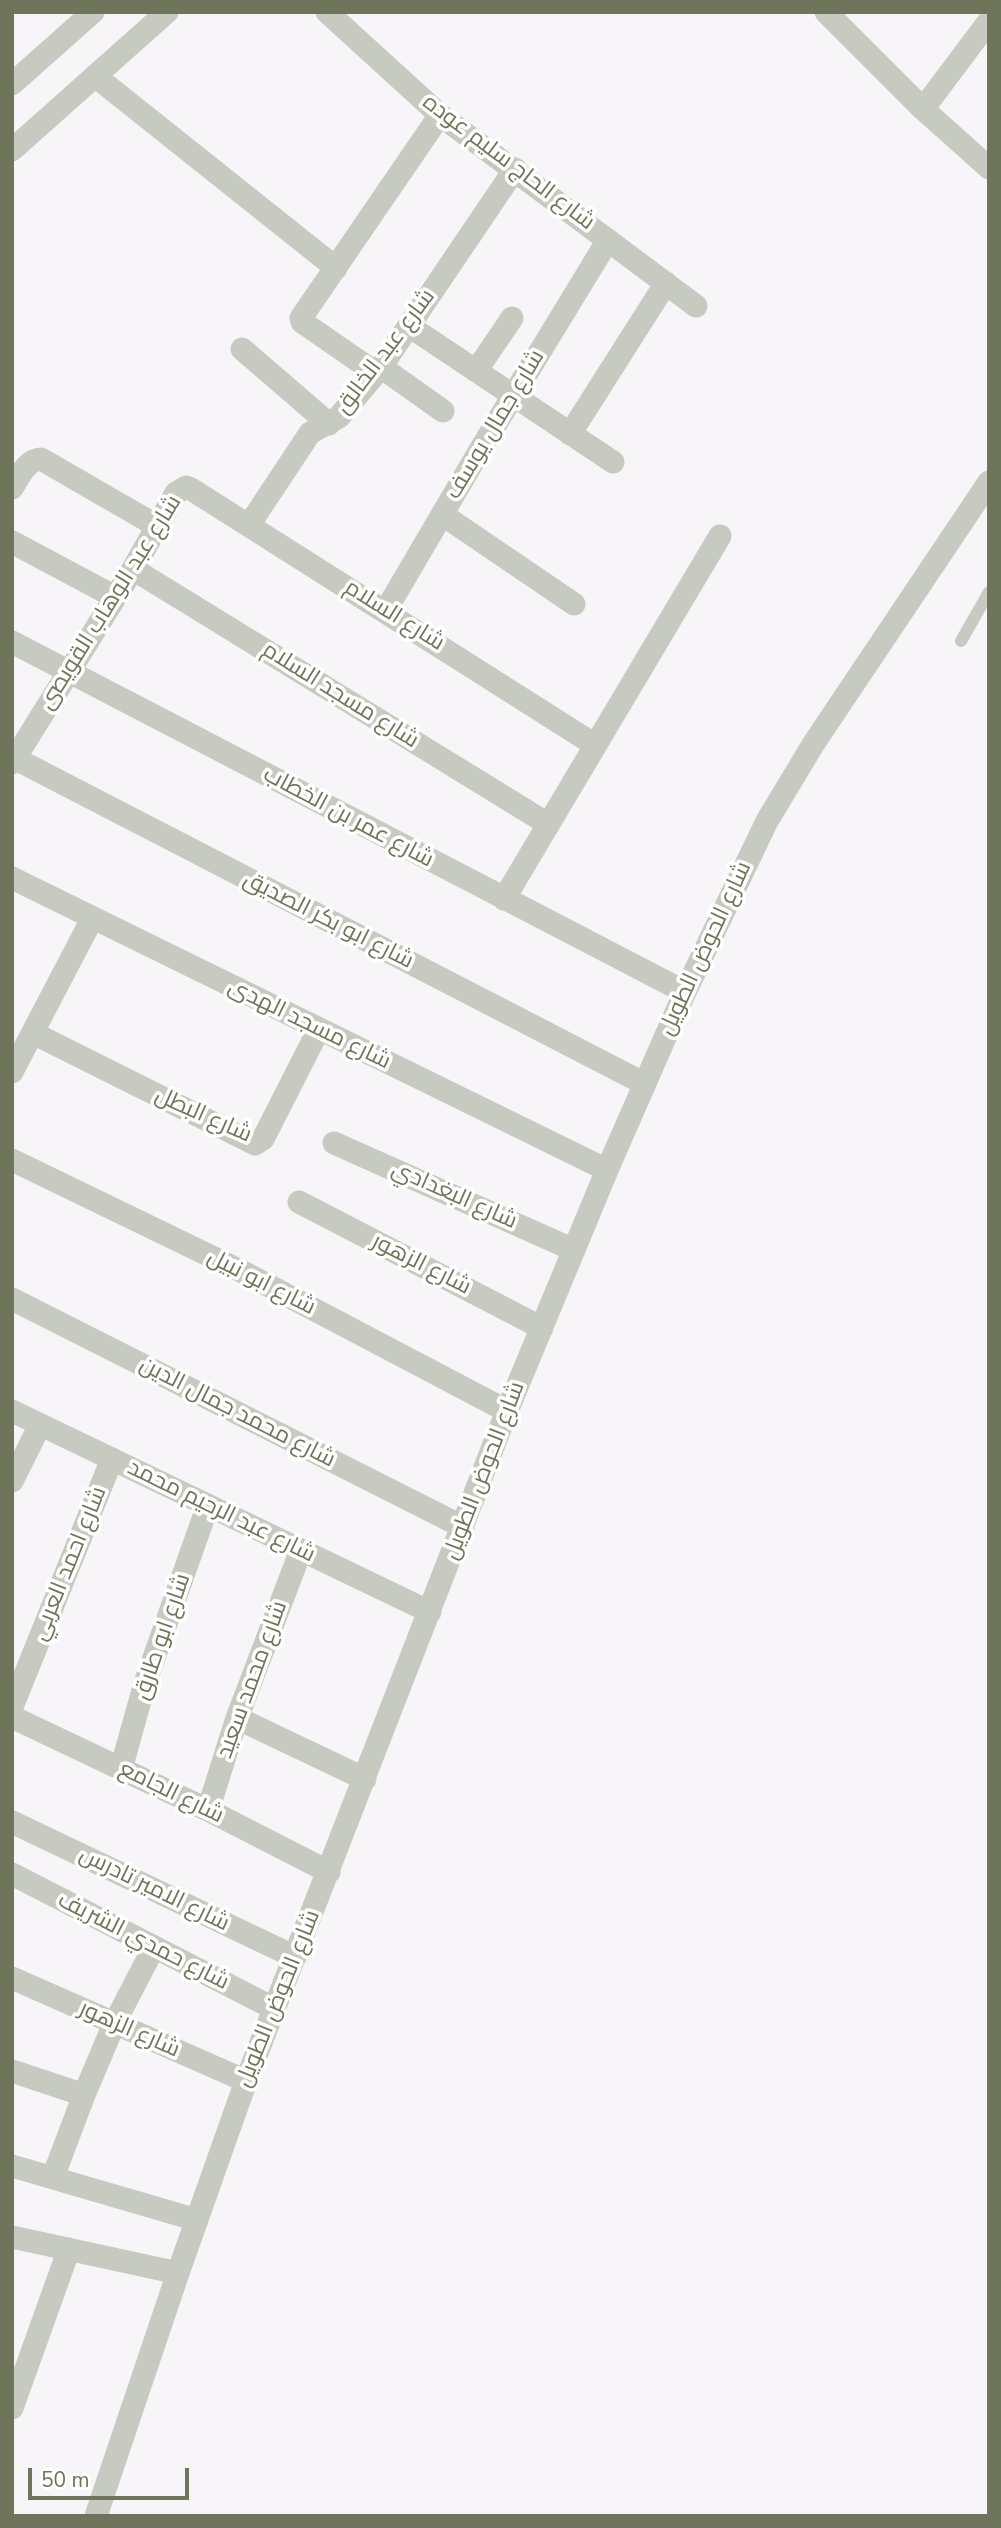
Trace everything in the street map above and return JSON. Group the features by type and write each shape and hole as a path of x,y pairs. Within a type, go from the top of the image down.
{"street":[{"path":"12,84 93,12"},
{"path":"12,150 167,12"},
{"name":"شارع الحاج سليم عوده","path":"327,12 440,115 696,306"},
{"path":"832,14 923,109 989,168"},
{"path":"923,109 989,21"},
{"path":"95,76 336,268"},
{"path":"440,115 301,321 443,411"},
{"name":"شارع عبد الخالق","path":"249,525 310,433 339,417 378,370 514,169"},
{"name":"شارع جمال يوسف","path":"386,610 608,240"},
{"path":"570,434 666,283"},
{"path":"476,371 512,318"},
{"path":"410,326 613,463"},
{"path":"242,349 329,424"},
{"path":"12,488 27,465 41,459 157,526"},
{"name":"شارع الحوض الطويل","path":"96,2516 246,2081 507,1411 607,1170 685,992 746,861 790,781 989,482"},
{"name":"شارع عبد الوهاب القويصى","path":"13,760 116,597 176,493 186,487 191,489"},
{"name":"شارع السلام","path":"191,489 386,610 595,745"},
{"path":"443,515 574,604"},
{"path":"504,899 720,536"},
{"path":"12,541 116,597"},
{"name":"شارع مسجد السلام","path":"133,569 548,824"},
{"name":"شارع عمر بن الخطاب","path":"12,642 685,992"},
{"name":"شارع ابو بكر الصديق","path":"13,760 645,1084"},
{"name":"شارع مسجد الهدى","path":"12,878 607,1170"},
{"path":"12,1072 92,919"},
{"name":"شارع البطل","path":"33,1033 255,1144 262,1139 319,1029"},
{"name":"شارع البغدادي","path":"334,1143 574,1250"},
{"name":"شارع ابو نبيل","path":"12,1160 239,1270 507,1411"},
{"name":"شارع الزهور","path":"299,1202 542,1328"},
{"name":"شارع محمد جمال الدين","path":"12,1299 463,1527"},
{"name":"شارع عبد الرحيم محمد","path":"12,1411 430,1612"},
{"path":"12,1481 40,1425"},
{"name":"شارع احمد العربي","path":"12,1707 112,1460"},
{"name":"شارع ابو طارق","path":"121,1769 145,1683 208,1505"},
{"name":"شارع محمد سعيد","path":"208,1810 237,1718 301,1550"},
{"name":"شارع الجامع","path":"12,1717 208,1810 329,1872"},
{"path":"237,1718 365,1779"},
{"name":"شارع الامير تادرس","path":"12,1822 295,1957"},
{"name":"شارع حمدي الشريف","path":"12,1874 275,2009"},
{"path":"53,2177 114,2024 154,1947"},
{"name":"شارع الزهور","path":"12,1978 246,2081"},
{"path":"12,2071 84,2095"},
{"path":"12,2166 197,2220"},
{"path":"12,2237 178,2273"},
{"path":"12,2408 69,2249"}],"lane":[{"path":"961,640 989,592"}]}
